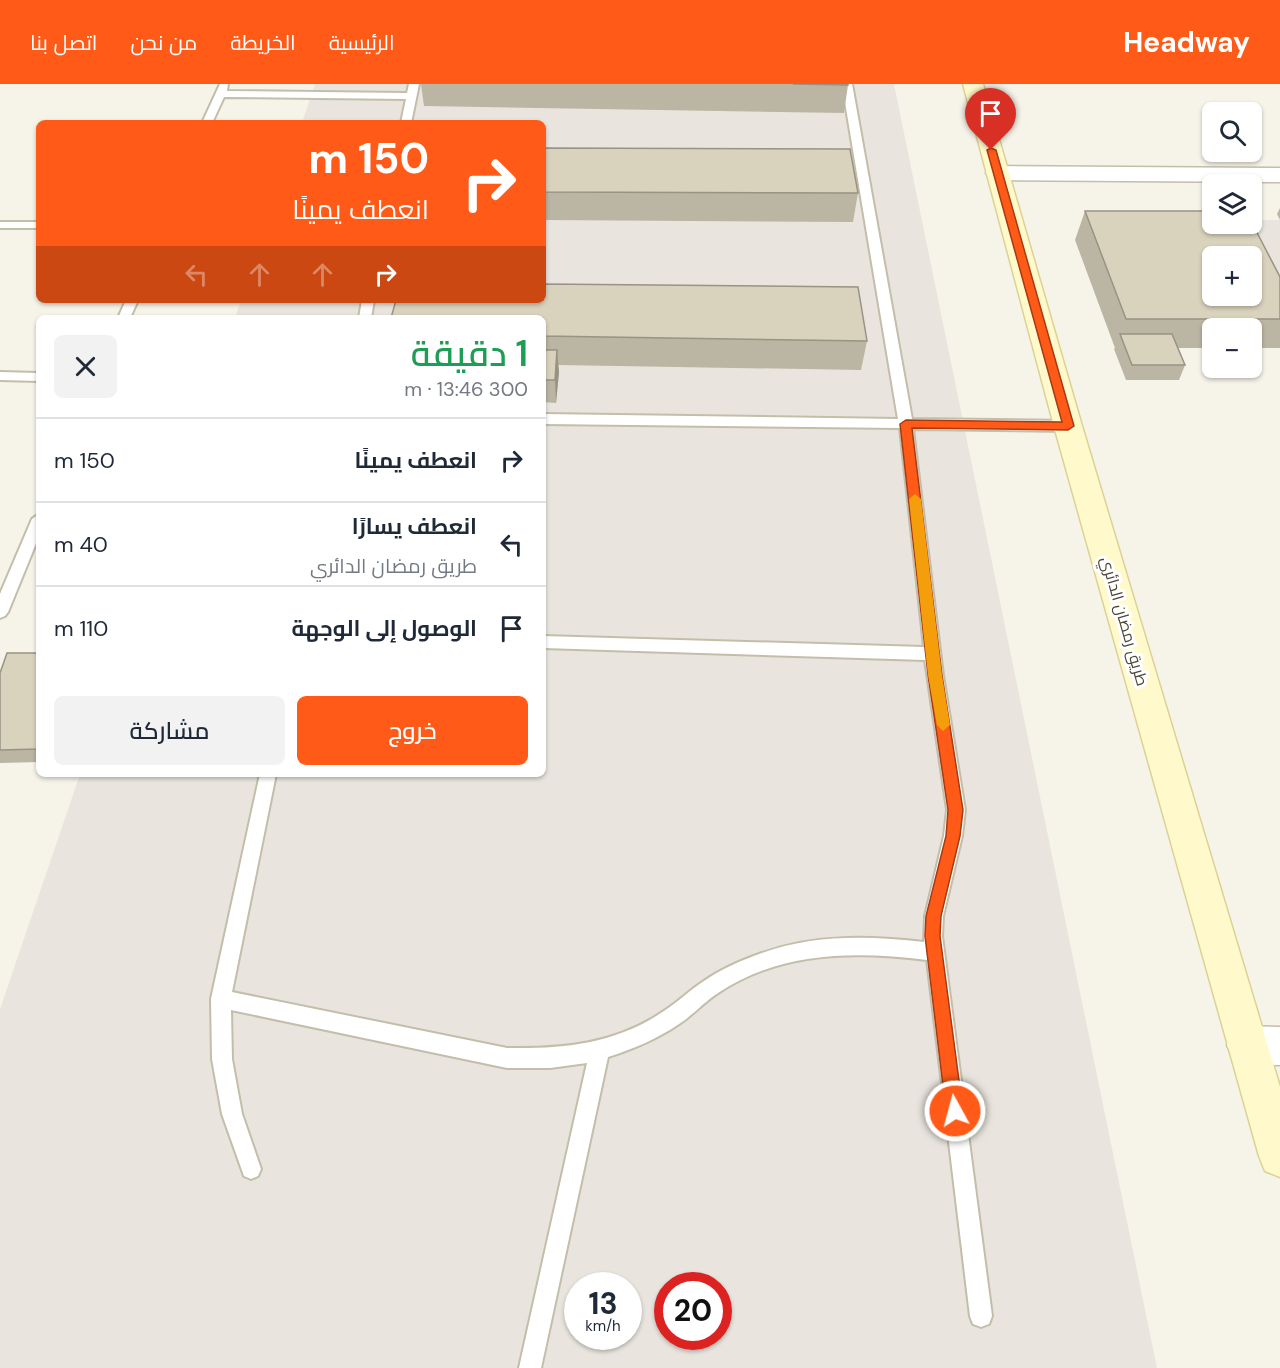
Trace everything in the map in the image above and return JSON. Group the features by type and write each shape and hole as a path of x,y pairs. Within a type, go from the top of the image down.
{"street":[{"name":"طريق رمضان الدائري","path":"973,84 1068,426 1264,1046 1280,1156"},
{"path":"997,172 1280,175"}],"lane":[{"path":"407,120 414,84"},
{"path":"847,84 906,424 956,810 953,836 934,916 934,952 981,1316"},
{"path":"208,120 222,89 412,96"},
{"path":"0,225 36,225"},
{"path":"0,376 36,377"},
{"path":"546,419 1068,426"},
{"path":"0,612 36,526"},
{"path":"546,642 934,654"},
{"path":"251,1169 232,1114 222,1059 221,999 267,777"},
{"path":"221,999 507,1058 554,1059 600,1052 635,1038 667,1021 713,986 764,962 819,948 853,946 876,945 934,952"},
{"path":"530,1368 600,1052"}],"shaded area":[{"path":"315,84 894,84 1157,1368 0,1368 0,1009 79,777 546,777 546,315 236,315 240,303 546,303 546,120 303,120"},
{"path":"1262,220 1280,220 1280,284 1262,246 1256,234 1262,234"}],"building":[{"path":"793,84 848,84 848,85"},
{"path":"546,148 850,149 858,193 546,192"},
{"path":"1085,211 1202,211 1202,234 1258,234 1280,277 1280,319 1126,319"},
{"path":"546,284 858,287 867,341 546,336 546,315 392,315 395,303 546,303"},
{"path":"1120,334 1172,334 1185,365 1132,365"},
{"path":"546,350 557,350 555,380 546,380"},
{"path":"7,653 36,653 36,749 0,750 0,673"}],"slow traffic":[{"path":"915,499 943,725"}],"route":[{"path":"955,1111 933,936 934,916 953,836 956,810 935,675 906,424 1068,426 991,150"}]}
